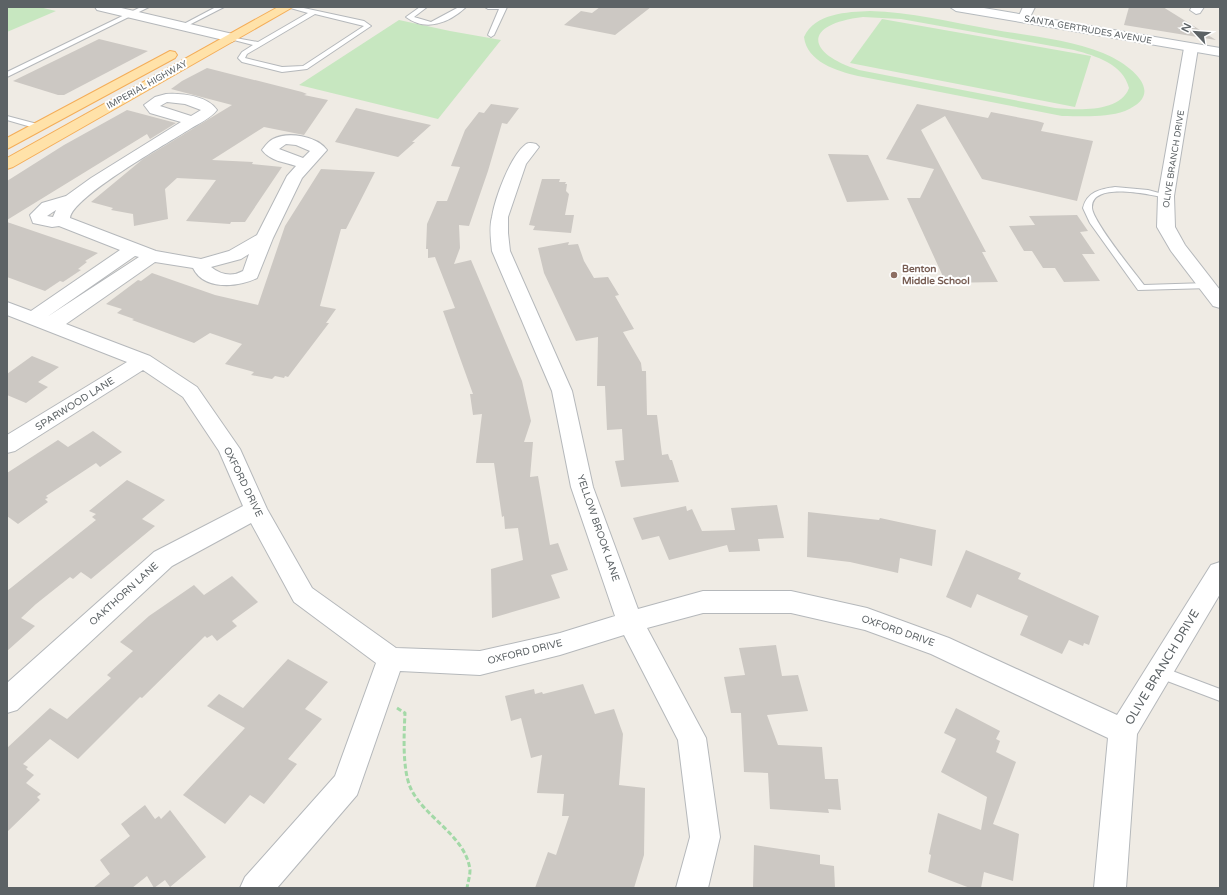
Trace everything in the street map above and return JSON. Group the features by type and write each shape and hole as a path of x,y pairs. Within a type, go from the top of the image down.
{"main road":[{"name":"IMPERIAL HIGHWAY","path":"7,164 289,7"},
{"name":"IMPERIAL HIGHWAY","path":"7,144 228,24"}],"street":[{"path":"101,7 232,38"},
{"name":"SANTA GERTRUDES AVENUE","path":"956,7 1026,13 1191,48 1220,52"},
{"name":"OLIVE BRANCH DRIVE","path":"1191,48 1166,196 1166,227 1177,247 1220,302"},
{"path":"61,221 62,213 72,200 97,181 193,121"},
{"name":"YELLOW BROOK LANE","path":"531,146 518,163 500,217 499,233 501,251 562,391 582,486 630,622 692,738 705,837 692,888"},
{"path":"201,264 203,270 215,278 231,280 243,278 250,274 264,238 295,176 307,164"},
{"path":"72,200 48,207 38,215 39,219 44,221 61,221 152,256 201,264 235,254 264,238"},
{"path":"42,322 134,248"},
{"path":"42,322 152,256"},
{"name":"OXFORD DRIVE","path":"7,308 143,362 190,392 229,449 256,510 303,595 391,659 480,663 560,644 630,622 703,602 791,602 867,619 940,646 1123,731"},
{"name":"SPARWOOD LANE","path":"7,445 143,362"},
{"name":"OAKTHORN LANE","path":"7,701 163,559 256,510"},
{"name":"OLIVE BRANCH DRIVE","path":"1110,888 1123,731 1219,575"},
{"path":"256,888 348,785 391,659"}],"lane":[{"path":"7,76 146,7"},
{"path":"183,26 221,7"},
{"path":"289,7 314,12 364,23 368,26 305,68 289,70 244,61 241,58 244,53 314,12"},
{"path":"424,7 409,17 424,22 437,23 463,7"},
{"path":"488,7 504,7 491,35"},
{"path":"232,38 260,44"},
{"path":"7,118 38,127"},
{"path":"1166,196 1136,190 1109,190 1099,192 1090,199 1087,208 1094,223 1141,288 1207,286"},
{"path":"1159,672 1220,695"}],"path":[{"path":"378,697 405,713 404,733 410,788 426,810 462,850 470,868 467,888"}],"green space":[{"path":"7,7 39,7 56,11 7,32"},
{"path":"861,11 915,15 1048,38 1090,48 1113,58 1133,71 1140,79 1144,87 1144,96 1138,104 1125,111 1110,115 1062,116 858,76 832,68 817,59 811,53 806,46 804,37 809,29 816,23 832,15","holes":["863,17 901,19 1082,52 1108,62 1115,67 1126,80 1129,88 1124,96 1117,102 1107,106 1085,109 1055,108 859,70 828,56 821,48 818,40 821,32 829,26 843,21"]},
{"path":"882,19 1091,56 1075,107 850,63"},
{"path":"399,20 501,40 438,119 299,85"}],"building":[{"path":"600,7 651,7 615,35 564,25 581,11 592,13"},
{"path":"1129,7 1163,7 1216,40 1124,25"},
{"path":"99,39 148,51 64,95 58,95 13,81"},
{"path":"207,68 307,94 304,95 328,100 304,135 264,127 212,160 253,162 252,164 282,167 245,222 231,222 230,224 186,221 216,180 177,178 165,189 168,219 134,226 133,214 111,210 113,208 91,202 143,159 232,105 171,89 182,81"},
{"path":"491,104 519,108 507,124 502,123 488,171 469,226 459,225 460,248 454,264 471,260 522,381 531,421 524,442 533,442 530,477 538,476 550,545 558,543 568,570 551,575 560,598 492,618 491,569 523,560 518,528 505,529 494,463 476,463 482,414 473,415 470,394 473,394 443,311 455,308 435,257 428,258 428,249 426,249 427,224 437,201 447,201 460,167 451,166 465,130 479,112 484,113"},
{"path":"917,104 988,118 991,112 1037,121 1044,123 1041,131 1093,141 1077,201 982,179 945,116 921,130 986,252 982,252 998,282 946,283 907,198 920,198 934,169 886,159"},
{"path":"356,108 431,125 398,157 335,142"},
{"path":"127,110 176,123 150,139 147,134 7,220 7,181 64,145"},
{"path":"828,154 868,155 889,200 847,202"},
{"path":"321,169 375,172 346,229 341,229 320,306 336,309 326,323 329,323 288,377 285,376 284,378 275,376 272,379 251,375 254,372 225,364 242,344 210,333 194,343 132,320 134,319 117,313 122,309 106,304 138,280 141,281 152,273 215,295 258,305 285,226"},
{"path":"542,179 560,179 559,182 566,182 566,191 569,194 565,215 574,215 571,233 533,230 535,226 529,225"},
{"path":"1077,215 1088,231 1080,232 1095,254 1082,254 1100,281 1064,282 1055,268 1043,268 1032,251 1024,251 1009,226 1035,225 1029,216"},
{"path":"7,222 98,253 85,261 87,262 78,269 81,270 63,282 60,281 45,291 7,277"},
{"path":"569,242 568,245 578,244 584,261 594,278 608,277 619,295 615,296 634,329 623,332 641,363 642,371 646,371 647,415 657,415 662,455 668,454 670,460 672,460 679,482 621,487 615,461 624,460 622,429 607,430 605,386 597,386 598,337 576,341 544,273 538,248"},
{"path":"32,356 59,367 38,382 48,387 26,403 7,395 7,374"},
{"path":"93,431 122,452 100,467 96,463 46,496 48,498 45,499 48,502 18,524 7,516 7,473 58,440 68,447"},
{"path":"127,480 165,500 142,519 155,526 91,579 81,572 73,579 70,577 36,604 21,618 35,626 7,651 7,591 96,520 92,517 96,514 89,511"},
{"path":"777,505 784,538 758,539 760,551 729,552 727,545 669,560 659,536 642,540 633,518 686,506 687,511 692,509 702,531 735,530 731,508"},
{"path":"808,512 879,520 880,518 936,530 932,566 900,558 898,573 850,562 807,557"},
{"path":"966,550 1021,573 1018,579 1099,616 1089,645 1084,643 1083,646 1069,640 1062,654 1020,635 1028,616 977,594 971,608 946,597"},
{"path":"232,576 258,602 232,621 237,626 217,641 212,635 207,638 205,636 142,698 140,697 78,759 50,739 23,764 28,767 26,769 34,775 26,783 41,794 37,797 40,800 7,832 7,748 50,708 67,719 111,678 107,675 133,651 120,642 149,616 194,585 204,595"},
{"path":"776,645 782,676 798,675 808,711 767,715 778,745 822,747 825,779 838,779 841,810 828,809 829,813 770,809 768,773 744,772 741,713 731,713 724,677 745,675 739,648"},
{"path":"288,659 328,682 305,709 322,719 288,759 297,764 264,804 250,795 225,824 183,795 245,728 207,706 219,694 243,708"},
{"path":"583,684 595,714 614,709 623,734 619,785 645,788 644,855 634,888 535,888 548,852 556,855 569,816 562,816 564,794 537,793 542,755 531,758 521,718 511,721 505,696 534,689 535,694 542,692 543,694"},
{"path":"956,708 1000,731 996,739 1000,741 996,752 1016,762 993,824 1019,834 1013,881 984,872 981,888 970,888 928,872 931,855 929,854 938,813 981,830 987,797 941,772 956,739 944,733"},
{"path":"145,805 155,819 159,816 161,819 170,810 206,857 170,887 165,880 154,888 147,876 132,888 93,888 110,874 100,860 130,836 121,824"},
{"path":"754,845 820,855 820,864 834,866 835,888 753,888"}],"place":[{"name":"Benton Middle School","path":"894,275"}]}
